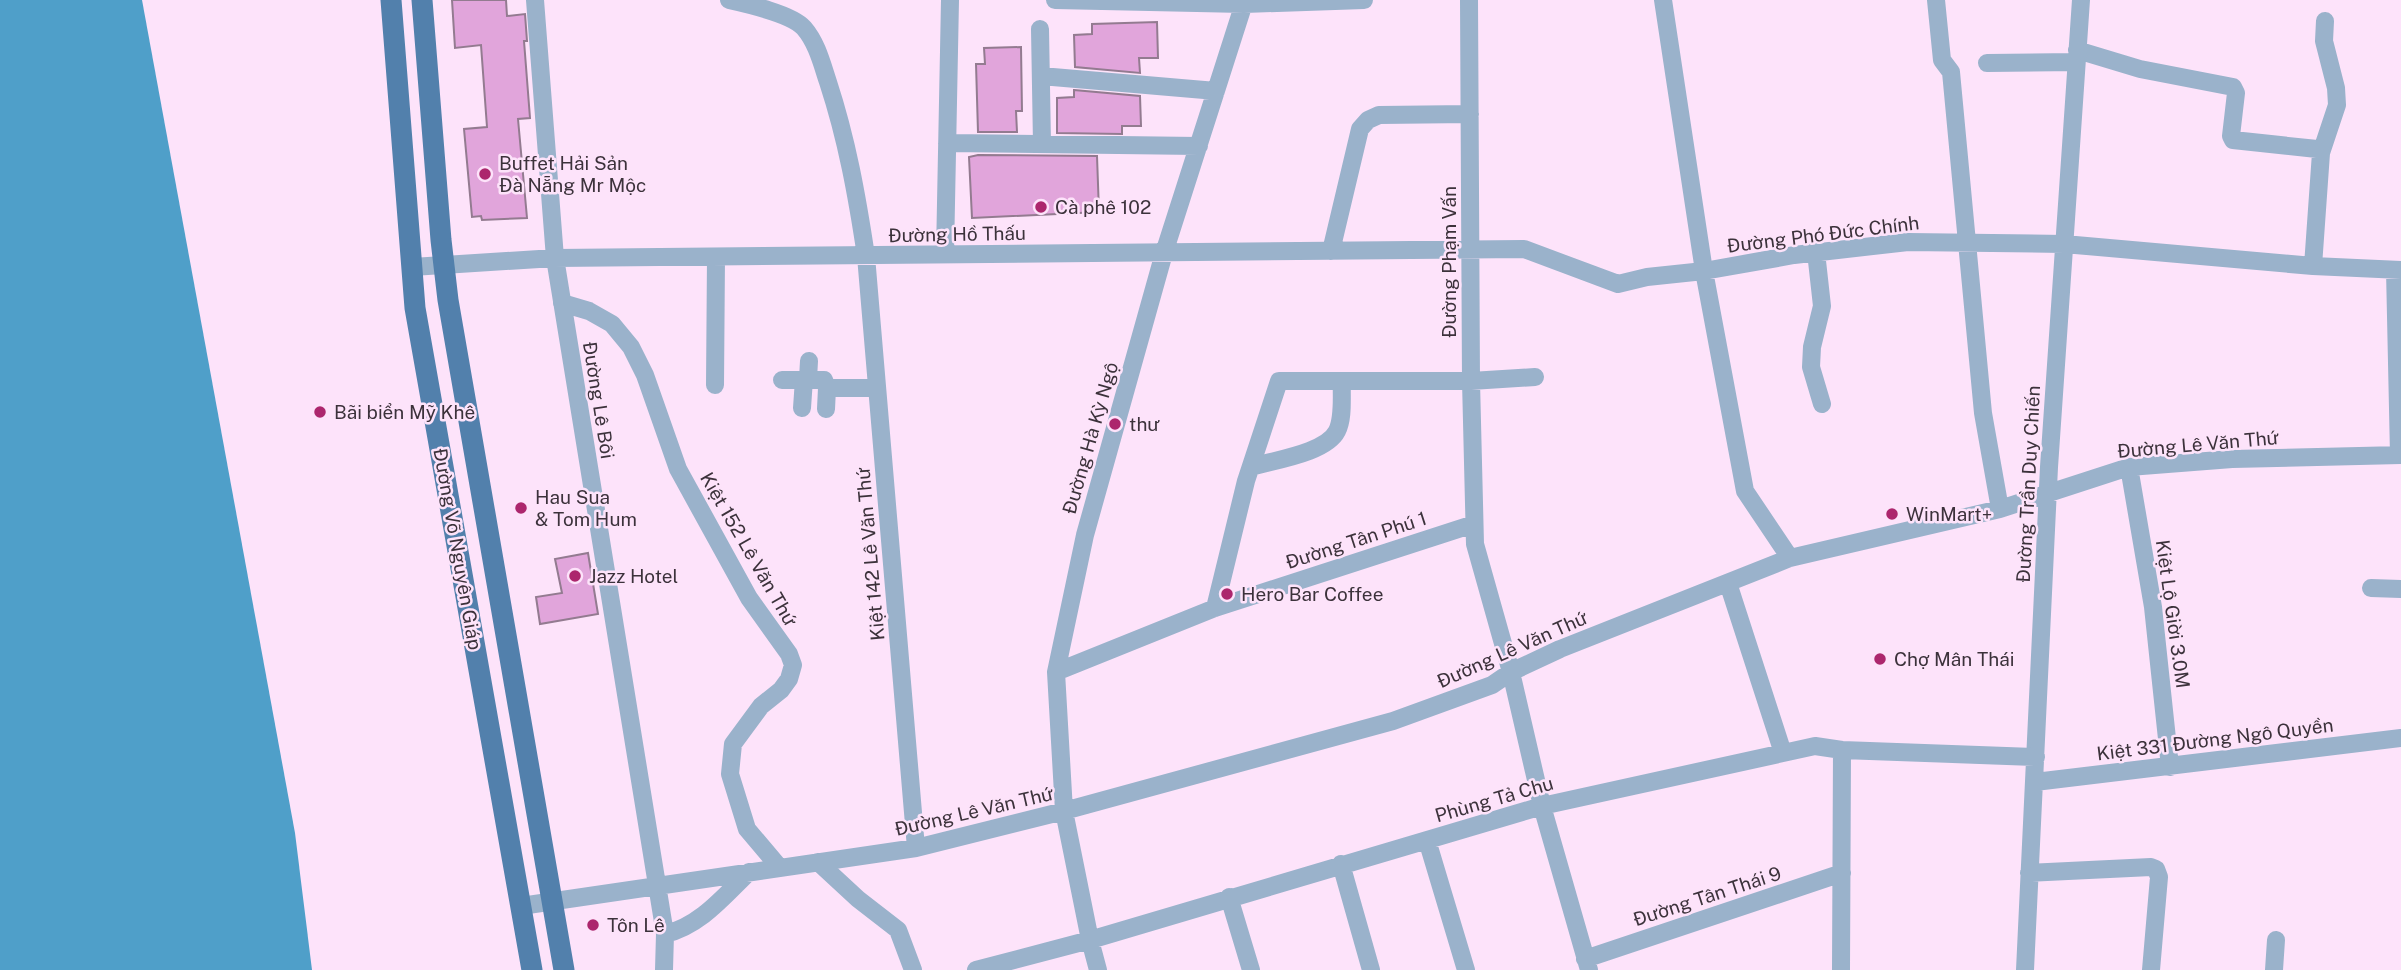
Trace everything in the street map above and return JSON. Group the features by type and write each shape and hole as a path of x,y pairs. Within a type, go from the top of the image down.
{"main road":[{"name":"Đường Võ Nguyên Giáp","path":"391,0 415,308 532,970"},
{"name":"Đường Võ Nguyên Giáp","path":"422,0 448,300 564,970"}],"street":[{"name":"Đường Lê Bôi","path":"536,0 555,258 665,934 664,970"},
{"name":"Kiệt 142 Lê Văn Thứ","path":"729,0 764,8 803,26 817,49 846,139 866,256 916,848"},
{"path":"945,254 950,0"},
{"path":"1055,0 1364,0"},
{"name":"Đường Phạm Vấn","path":"1469,0 1474,524 1480,564 1511,672 1542,806"},
{"path":"1663,0 1704,271 1745,491 1790,558"},
{"path":"1936,0 1942,60 1951,72 1983,413 2000,509"},
{"name":"Đường Trần Duy Chiến","path":"2025,970 2048,495 2081,0"},
{"name":"Đường Hà Kỳ Ngộ","path":"1098,970 1064,811 1056,672 1084,535 1164,253 1244,2"},
{"path":"2313,266 2321,153 2337,105 2324,41 2325,21"},
{"path":"1040,29 1042,144"},
{"path":"1987,62 2076,56 2234,87 2236,93 2231,136 2233,140 2317,149 2321,153"},
{"path":"1041,76 1216,91"},
{"path":"1331,251 1360,129 1368,120 1379,115 1470,114"},
{"path":"947,143 1199,145"},
{"name":"Đường Phó Đức Chính","path":"1470,250 1524,249 1618,284 1647,277 1704,271 1816,252 1908,242 2064,244 2313,266 2398,270"},
{"name":"Đường Hồ Thấu","path":"412,267 555,258 1470,250"},
{"path":"1816,252 1822,306 1812,347 1811,367 1822,404"},
{"path":"715,384 716,257"},
{"path":"2398,270 2400,455"},
{"name":"Kiệt 152 Lê Văn Thứ","path":"562,303 589,311 612,324 631,346 645,375 678,469 749,598 789,654 793,665 789,679 781,690 761,706 733,744 730,774 747,829 780,868"},
{"path":"802,408 807,373"},
{"path":"782,380 807,373 824,380 827,388 826,410"},
{"path":"1215,608 1251,467 1279,381 1471,381 1535,377"},
{"path":"1251,467 1311,450 1333,437 1340,421 1342,381"},
{"path":"827,388 877,388"},
{"name":"Đường Lê Văn Thứ","path":"521,906 916,848 1064,811 1393,721 1492,685 1511,672 1560,649 1790,558 2000,509 2129,467 2232,459 2400,455"},
{"name":"Kiệt Lộ Giời 3.0M","path":"2129,467 2153,607 2171,767"},
{"name":"Đường Tân Phú 1","path":"1056,672 1215,608 1474,524"},
{"path":"1728,583 1783,753"},
{"path":"2371,588 2401,589"},
{"name":"Kiệt 331 Đường Ngô Quyền","path":"2035,782 2401,738"},
{"name":"Phùng Tả Chu","path":"976,970 1090,940 1542,806 1815,746 1842,750 2036,757"},
{"path":"1841,970 1842,750"},
{"path":"1542,806 1587,964"},
{"path":"1427,840 1466,970"},
{"path":"818,862 858,899 898,930 913,970"},
{"path":"1341,864 1371,970"},
{"path":"2029,873 2151,867 2156,869 2159,877 2151,970"},
{"path":"665,934 683,929 702,917 749,872"},
{"name":"Đường Tân Thái 9","path":"1587,964 1842,873"},
{"path":"1229,897 1251,970"},
{"path":"2274,970 2276,940"}],"water":[{"path":"0,0 142,0 295,833 312,970 0,970"}],"building":[{"path":"452,0 506,0 507,16 525,14 527,41 524,41 530,118 518,119 527,218 482,220 481,216 472,217 464,129 487,127 481,45 455,48"},
{"path":"1157,22 1158,58 1139,58 1140,73 1075,67 1074,35 1092,34 1092,24"},
{"path":"1021,47 1022,111 1016,111 1017,132 978,132 976,64 985,64 984,48"},
{"path":"1074,90 1140,96 1141,126 1122,126 1122,134 1057,133 1057,98 1074,97"},
{"path":"1097,156 1099,212 972,218 969,157"},
{"name":"Jazz Hotel","path":"588,553 598,614 540,624 536,597 562,593 555,559"}],"place":[{"name":"Buffet Hải Sản Đà Nẵng Mr Mộc","path":"485,174"},
{"name":"Cà phê 102","path":"1041,207"},
{"name":"Bãi biển Mỹ Khê","path":"320,412"},
{"name":"thư","path":"1115,424"},
{"name":"Hau Sua & Tom Hum","path":"521,508"},
{"name":"WinMart+","path":"1892,514"},
{"name":"Jazz Hotel","path":"575,576"},
{"name":"Hero Bar Coffee","path":"1227,594"},
{"name":"Chợ Mân Thái","path":"1880,659"},
{"name":"Tôn Lê","path":"593,925"}]}
